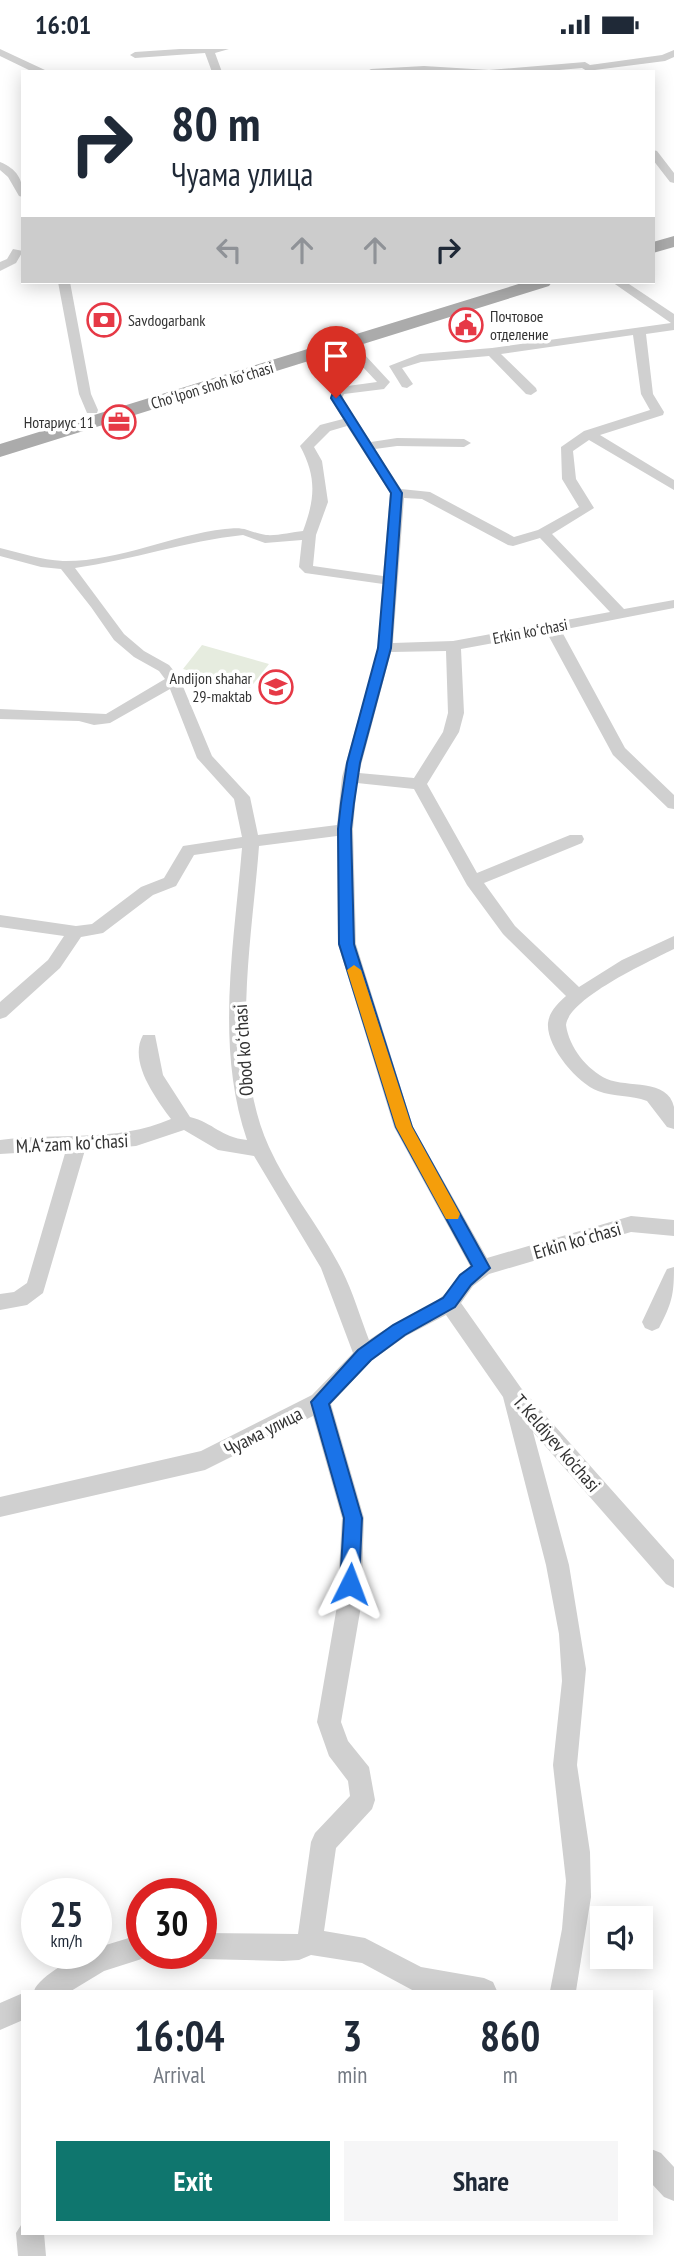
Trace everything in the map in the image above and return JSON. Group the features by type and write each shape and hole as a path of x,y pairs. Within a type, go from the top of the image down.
{"main road":[{"path":"655,237 674,231"},
{"path":"655,247 674,241"},
{"name":"Choʻlpon shoh koʻchasi","path":"0,451 97,415 504,284"},
{"name":"Choʻlpon shoh koʻchasi","path":"0,437 97,415 347,343 537,284"}],"street":[{"path":"138,70 134,52 224,49"},
{"path":"209,50 216,70"},
{"path":"0,52 37,70"},
{"path":"519,70 666,58 674,53"},
{"path":"655,156 674,180"},
{"path":"0,165 13,175 21,190"},
{"path":"0,249 20,251"},
{"path":"0,267 12,261 20,251"},
{"path":"64,284 85,394 97,415"},
{"path":"621,284 674,320"},
{"path":"407,384 395,366 420,358 492,352 674,326"},
{"path":"397,493 425,495 513,543 542,533 587,508 569,479 566,450 589,434 658,412 647,394 639,331"},
{"path":"347,343 384,382 379,386 338,391 336,398 397,493 385,648 350,777 345,829 346,944 404,1127 482,1268"},
{"path":"492,352 531,391"},
{"path":"350,421 325,428 307,446 315,461 321,502 309,535 307,569 391,581"},
{"path":"589,434 674,486"},
{"path":"367,446 397,442 464,443"},
{"path":"0,552 41,563 65,565 121,557 186,539 223,533 244,531 265,539 309,535"},
{"path":"542,533 620,613"},
{"path":"0,714 58,714 94,720 110,718 174,680 164,668 139,654 119,638 97,604 65,565"},
{"name":"Erkin koʻchasi","path":"385,648 453,646 674,604"},
{"path":"552,628 619,751 674,804"},
{"path":"419,784 443,749 456,713 453,646"},
{"name":"Obod koʻchasi","path":"174,680 205,758 242,796 251,843 239,1002 239,1066 247,1112 260,1149 330,1266 365,1355"},
{"path":"350,777 419,784"},
{"path":"419,784 473,881 509,930 578,997"},
{"path":"0,921 76,932 97,929 147,891 170,882 189,850 345,829"},
{"path":"473,881 576,839"},
{"path":"0,1011 54,964 76,932"},
{"path":"674,942 634,962 567,1003 557,1019 559,1036 569,1055 600,1084 619,1091 637,1090 657,1098 674,1122"},
{"path":"149,1040 148,1062 151,1073 183,1122 197,1126 225,1146 260,1149"},
{"name":"M.Aʻzam koʻchasi","path":"0,1147 48,1141 77,1144 137,1140 183,1122"},
{"path":"0,1303 27,1297 36,1287 77,1144"},
{"name":"Erkin koʻchasi","path":"482,1268 631,1224 674,1228"},
{"name":"Чуама улица","path":"0,1507 205,1460 320,1402 365,1355 399,1330 449,1303 466,1280 482,1268"},
{"path":"652,1322 674,1275"},
{"name":"T. Keldiyev ko'chasi","path":"449,1303 513,1394 674,1577"},
{"path":"513,1394 564,1596 575,1672 566,1733 565,1764 579,1889 571,1957 563,1990"},
{"path":"310,1942 324,1842 363,1800 364,1790 360,1776 332,1736 329,1722 349,1606 353,1518 320,1402"},
{"path":"217,1946 283,1948 299,1947 310,1942 365,1951 418,1980 478,1990"},
{"path":"49,1990 98,1960 126,1952"},
{"path":"0,2017 21,2006"},
{"path":"653,2165 674,2187"},
{"path":"30,2235 32,2256"}],"shaded area":[{"path":"202,645 269,664 250,688 183,669"}],"slow traffic":[{"path":"354,970 404,1127 452,1214"}],"place":[{"name":"Savdogarbank","path":"104,320"},
{"name":"Почтовое отделение","path":"466,325"},
{"name":"Нотариус 11","path":"119,422"},
{"name":"Andijon shahar 29-maktab","path":"276,687"}],"route":[{"path":"336,398 397,493 396,534 385,648 353,763 347,803 346,944 404,1127 482,1268 466,1280 449,1303 399,1330 365,1355 320,1402 353,1518 350,1584"}]}
